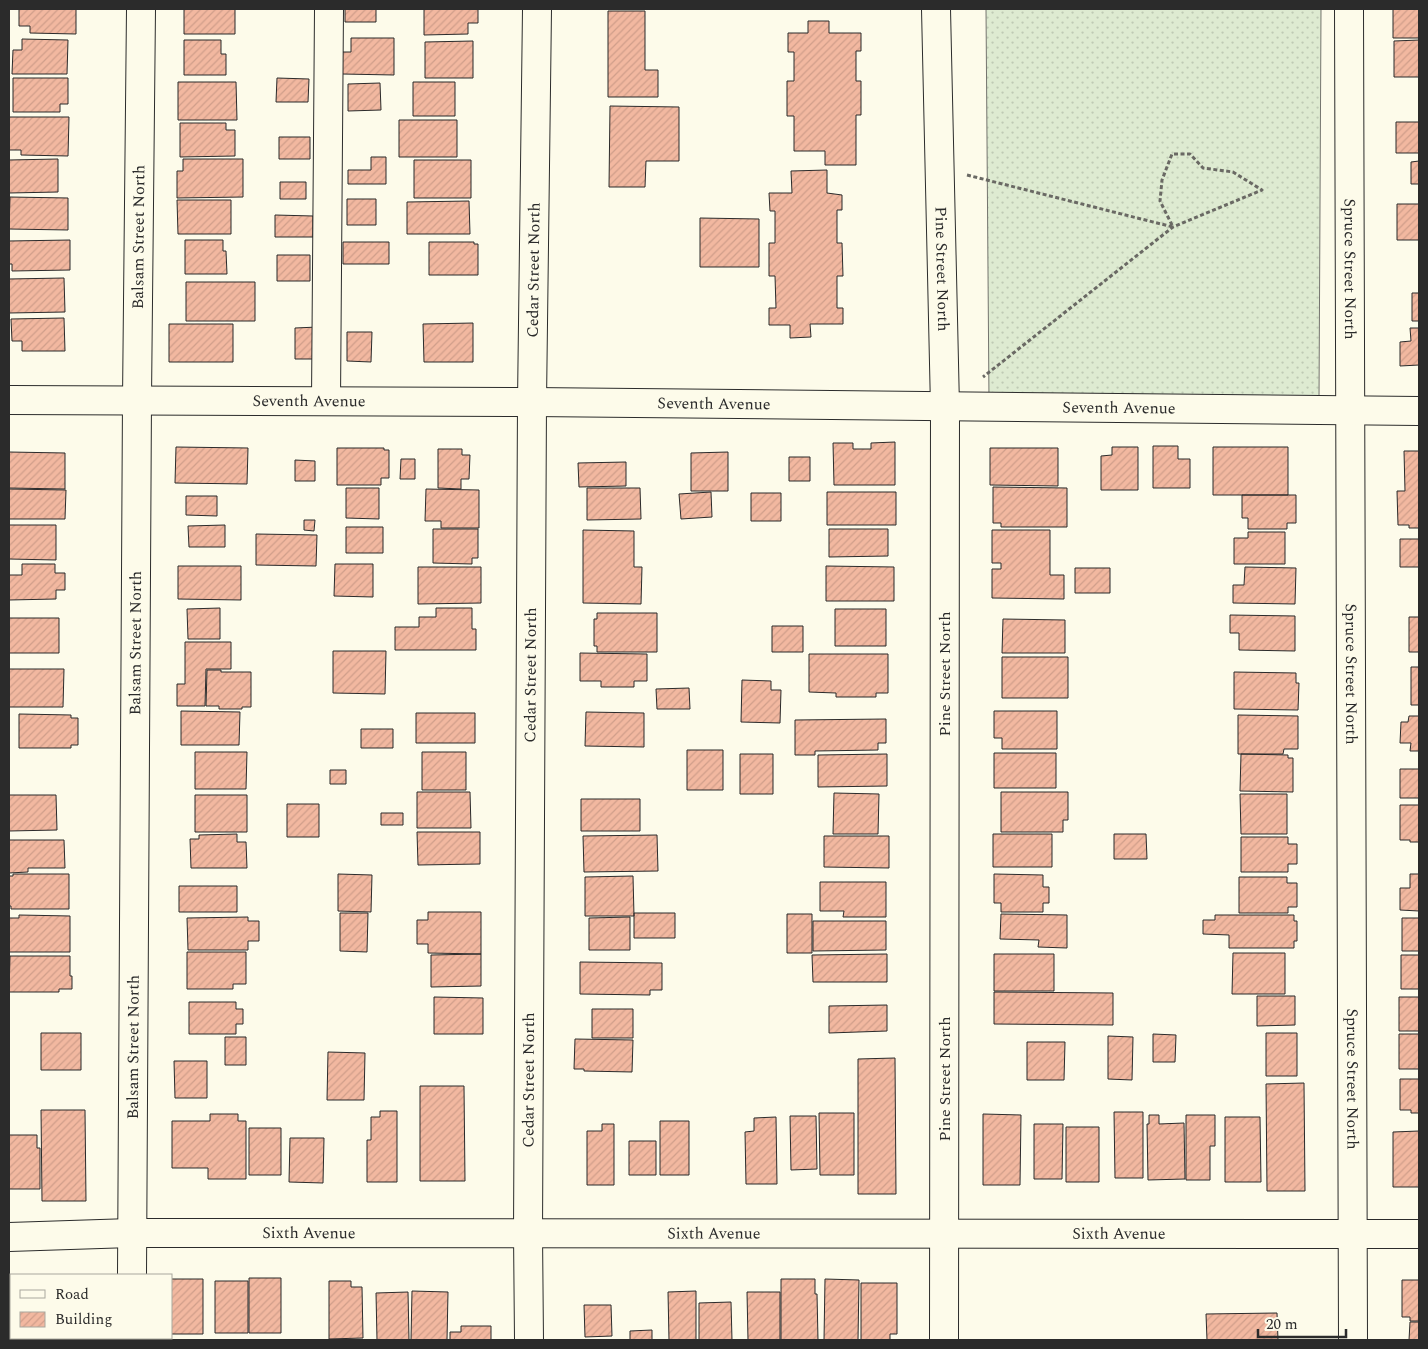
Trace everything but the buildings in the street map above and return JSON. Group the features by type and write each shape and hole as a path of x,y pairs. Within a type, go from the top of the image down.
{"street":[{"name":"Balsam Street North","path":"132,1274 141,9"},
{"path":"326,400 329,9"},
{"name":"Cedar Street North","path":"529,1340 532,402 537,9"},
{"name":"Pine Street North","path":"936,9 945,407 944,1340"},
{"name":"Spruce Street North","path":"1349,9 1353,1340"},
{"name":"Seventh Avenue","path":"9,400 326,400 1419,411"},
{"name":"Sixth Avenue","path":"9,1237 131,1233 1419,1234"}],"path":[{"path":"945,407 1173,227 1262,190 1232,172 1204,168 1190,154 1172,154 1162,180 1160,201 1173,227"},
{"path":"939,168 1173,227"}],"green space":[{"path":"986,9 1321,9 1319,401 989,402"}]}
